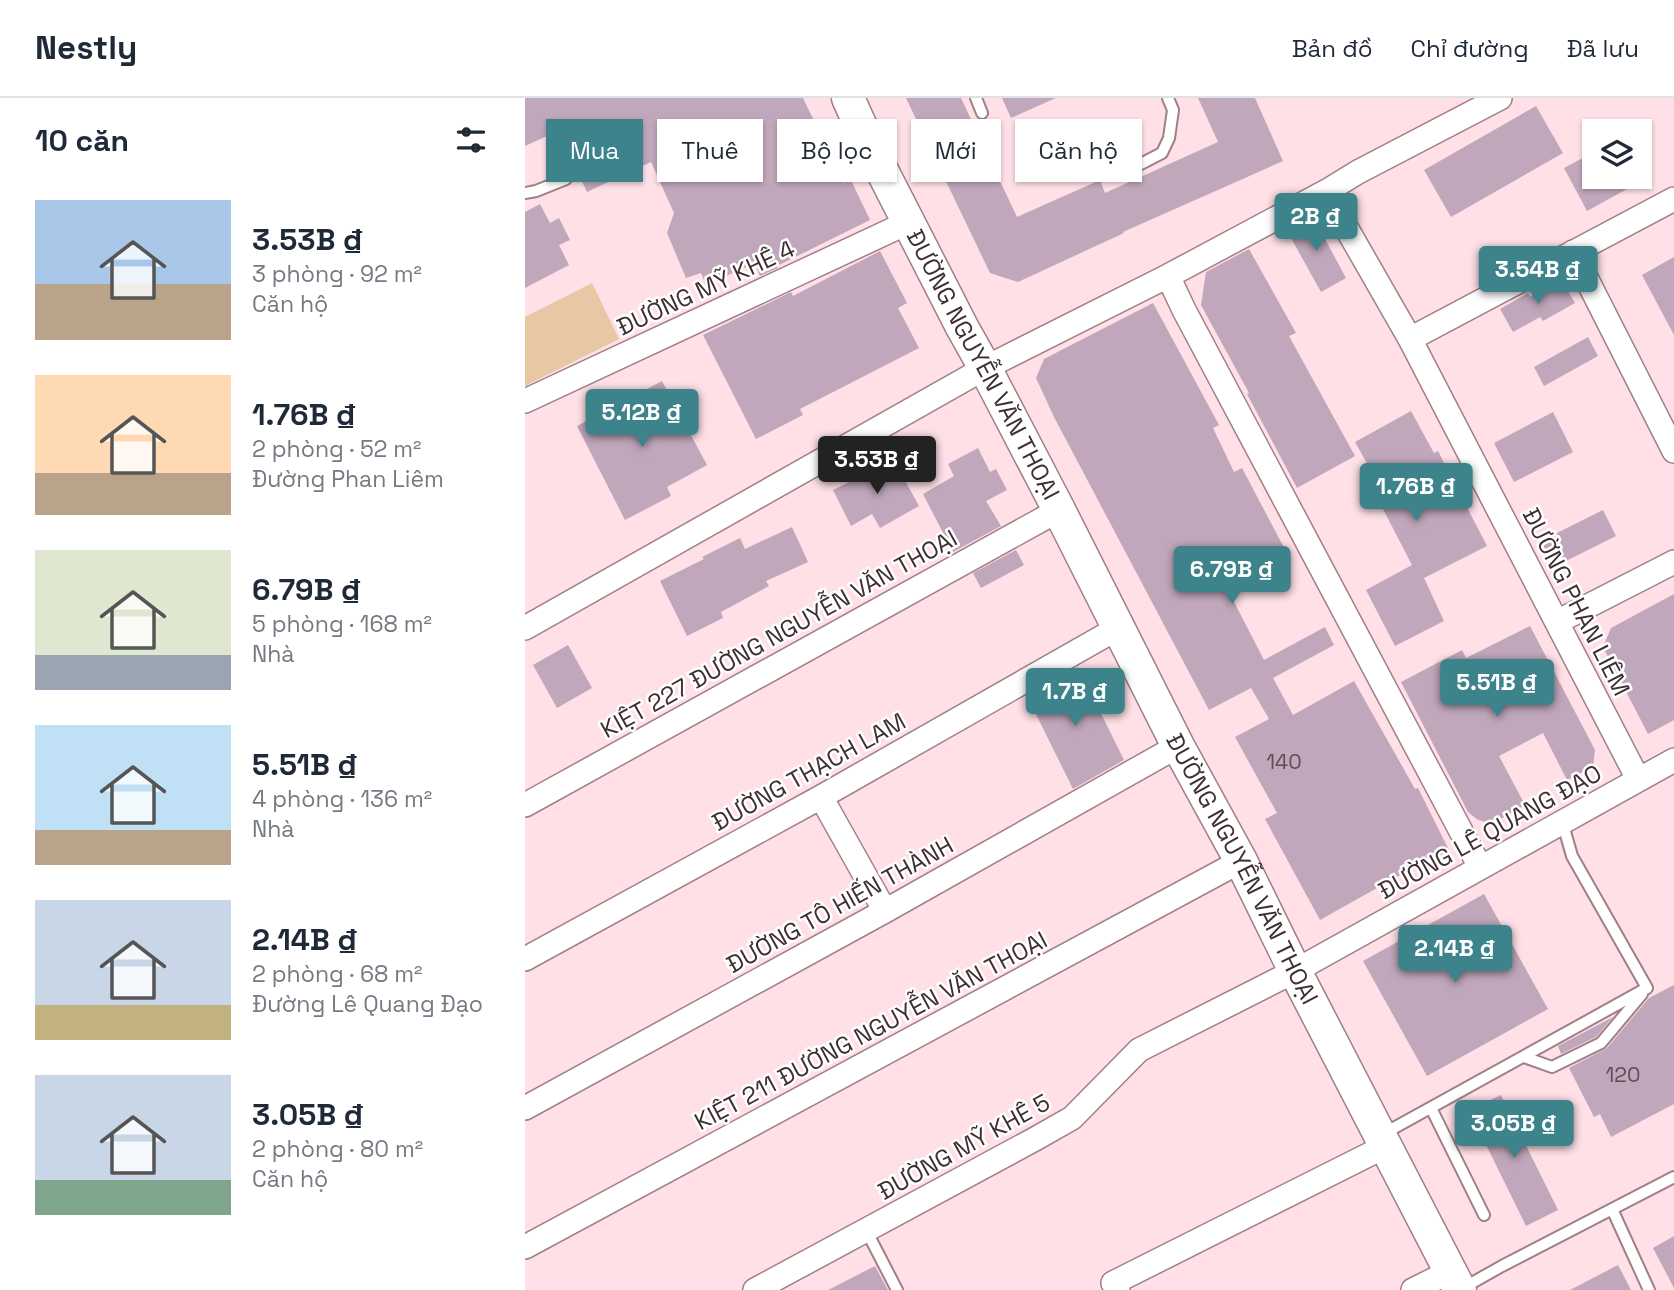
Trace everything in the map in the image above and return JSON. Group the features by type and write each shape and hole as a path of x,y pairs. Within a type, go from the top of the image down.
{"main road":[{"name":"ĐƯỜNG NGUYỄN VĂN THOẠI","path":"842,98 854,119"},
{"name":"ĐƯỜNG NGUYỄN VĂN THOẠI","path":"848,98 857,119"},
{"name":"ĐƯỜNG NGUYỄN VĂN THOẠI","path":"888,182 1457,1284"}],"street":[{"path":"525,628 985,368 1168,276 1500,98"},
{"name":"ĐƯỜNG PHAN LIÊM","path":"1327,191 1410,339 1638,779"},
{"path":"1410,339 1674,199"},
{"name":"ĐƯỜNG MỸ KHÊ 4","path":"525,401 909,222"},
{"path":"1573,252 1674,451"},
{"path":"1168,276 1480,867"},
{"name":"KIỆT 227 ĐƯỜNG NGUYỄN VĂN THOẠI","path":"525,805 1059,510"},
{"path":"1557,622 1674,562"},
{"name":"ĐƯỜNG THẠCH LAM","path":"525,958 821,797 1118,628"},
{"name":"ĐƯỜNG TÔ HIẾN THÀNH","path":"525,1108 885,911 1178,746"},
{"name":"ĐƯỜNG LÊ QUANG ĐẠO","path":"1295,971 1674,760"},
{"path":"821,797 885,911"},
{"name":"KIỆT 211 ĐƯỜNG NGUYỄN VĂN THOẠI","path":"525,1247 1241,861"},
{"name":"ĐƯỜNG MỸ KHÊ 5","path":"755,1290 1072,1118 1139,1050 1295,971"},
{"path":"1118,1290 1113,1283 1383,1141"},
{"path":"1413,1290 1457,1284"}],"lane":[{"path":"976,98 982,113"},
{"path":"1142,162 1162,153 1169,138 1173,110 1168,98"},
{"path":"525,193 558,182"},
{"path":"1562,821 1572,856 1647,988"},
{"path":"1383,1141 1431,1108 1647,988"},
{"path":"1524,1057 1552,1067 1601,1043 1647,988"},
{"path":"1431,1108 1484,1214"},
{"path":"1457,1284 1502,1266 1674,1177"},
{"path":"1612,1209 1649,1290"},
{"path":"866,1230 897,1290"}],"shaded area":[{"path":"592,283 619,339 525,386 525,317"}],"building":[{"path":"525,98 803,98 813,119 777,119 777,182 852,182 870,220 760,276 755,263 706,285 701,273 686,278 667,233 674,213 660,182 763,182 763,119 657,119 657,175 651,162 643,166 643,119 546,119 546,136 525,146"},
{"path":"906,98 961,98 971,119 916,119"},
{"path":"1002,98 1056,98 1011,118"},
{"path":"1198,98 1255,98 1283,161 1018,282 990,273 946,182 1001,182 1017,217 1096,182 1101,182 1105,193 1129,182 1142,182 1142,176 1218,142"},
{"path":"1536,106 1563,153 1451,217 1424,170"},
{"path":"1582,158 1582,189 1627,189 1587,211 1564,168"},
{"path":"582,182 608,182 587,192"},
{"path":"540,204 550,223 559,218 570,240 559,245 569,265 525,288 525,212"},
{"path":"1312,215 1346,278 1321,292 1286,229"},
{"path":"1249,249 1296,333 1289,336 1355,456 1297,488 1201,305 1206,272"},
{"path":"880,251 907,303 898,308 919,348 800,409 803,415 756,439 703,335 791,292 793,296"},
{"path":"1674,257 1674,335 1642,275"},
{"path":"1561,279 1575,303 1543,321 1540,317 1513,332 1500,309 1528,293 1530,297"},
{"path":"1153,303 1219,425 1213,428 1234,472 1242,468 1290,559 1229,592 1264,660 1325,627 1334,645 1273,678 1293,715 1354,681 1415,789 1418,788 1449,850 1320,920 1265,819 1277,813 1235,737 1269,719 1251,688 1209,710 1036,378 1044,359"},
{"path":"1588,337 1598,356 1544,386 1534,367"},
{"path":"662,381 707,465 667,487 671,496 625,520 577,426"},
{"path":"1411,411 1434,453 1438,451 1487,546 1424,578 1444,621 1395,646 1366,590 1412,565 1371,486 1378,483 1355,442"},
{"path":"1553,412 1573,452 1514,482 1494,443"},
{"path":"978,448 990,472 996,469 1007,490 986,501 1001,526 953,552 923,494 954,476 948,464"},
{"path":"892,457 919,506 880,528 872,514 851,526 833,490 878,468 876,466"},
{"path":"1603,510 1616,536 1554,567 1541,541"},
{"path":"792,527 808,562 766,581 769,586 721,612 723,618 687,636 660,581 740,538 745,549"},
{"path":"1016,550 1024,565 981,588 973,573"},
{"path":"1674,594 1674,720 1648,734 1603,647 1611,628"},
{"path":"1530,626 1595,750 1593,767 1567,780 1543,733 1499,756 1525,805 1497,821 1486,822 1478,820 1468,812 1401,682 1462,650 1466,658"},
{"path":"568,645 592,688 557,708 533,665"},
{"path":"1078,667 1124,760 1073,789 1027,696"},
{"path":"1484,894 1548,1009 1427,1076 1363,961"},
{"path":"1674,985 1674,1104 1611,1137 1600,1114 1594,1117 1569,1068 1607,1048 1649,998"},
{"path":"1613,1017 1596,1037 1561,1054 1558,1046"},
{"path":"1501,1095 1558,1210 1526,1226 1469,1110"},
{"path":"1674,1236 1674,1288 1653,1248"},
{"path":"1618,1265 1631,1290 1570,1290"},
{"path":"875,1266 888,1290 828,1290"}]}
